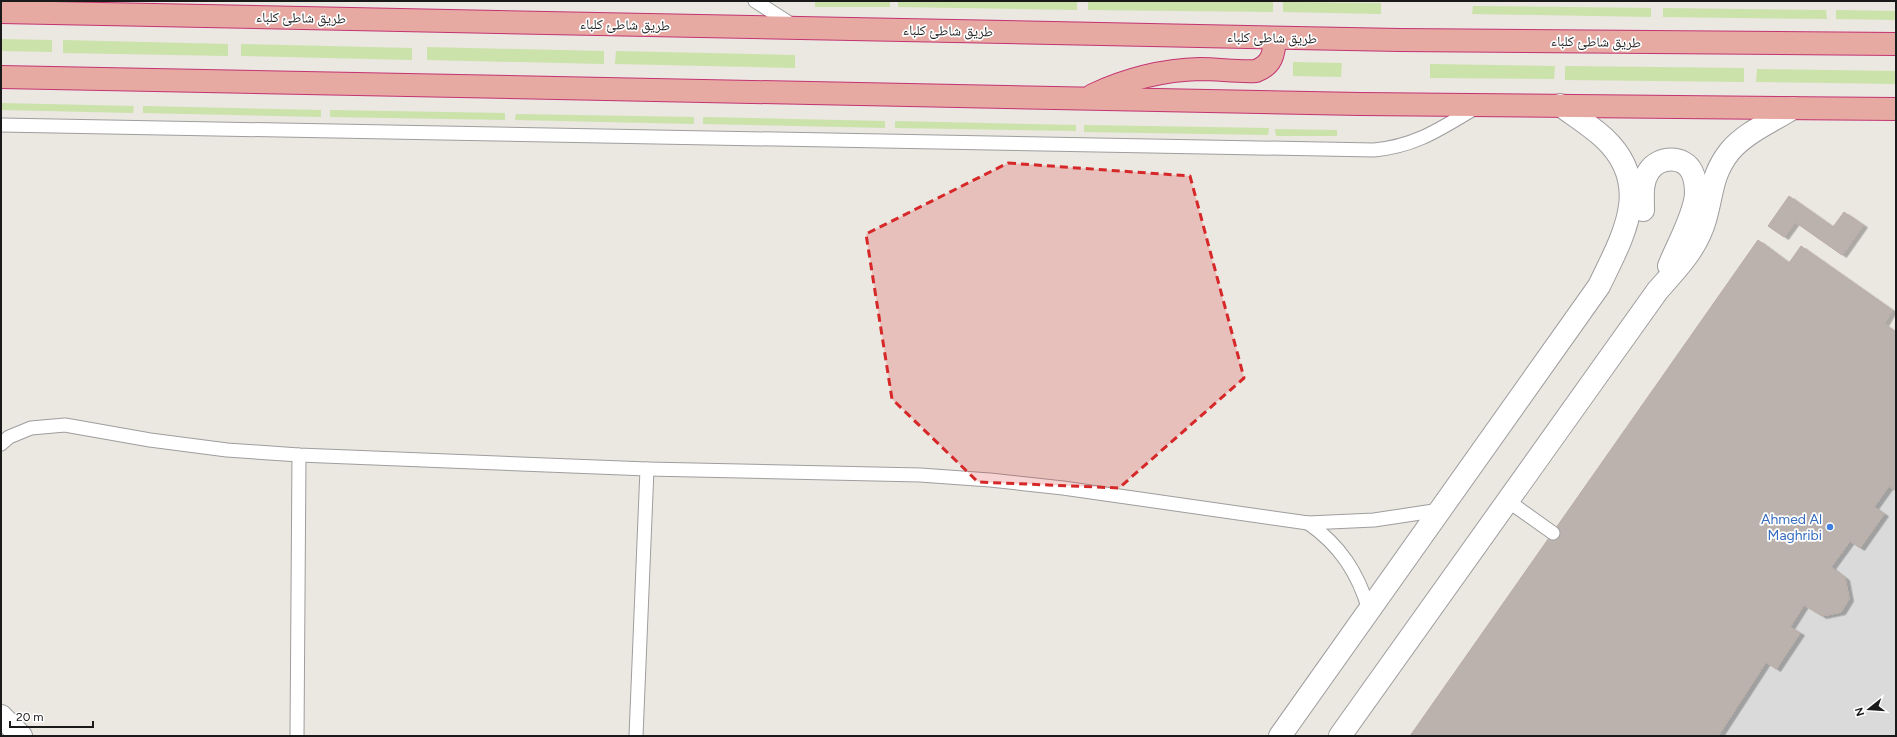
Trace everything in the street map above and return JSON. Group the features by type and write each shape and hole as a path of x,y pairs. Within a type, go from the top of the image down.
{"highway":[{"name":"طريق شاطئ كلباء","path":"1,12 1275,38 1896,44"},
{"path":"1087,98 1130,80 1154,74 1201,69 1256,71 1269,63 1273,56 1275,38"},
{"path":"1,77 1087,98 1560,106 1794,108 1891,113"}],"street":[{"path":"1560,106 1604,138 1614,150 1627,175 1630,190 1628,219 1620,242 1599,286"},
{"path":"1340,736 1658,290 1681,265 1699,236 1705,219 1711,188 1716,175 1731,150 1742,140 1794,108"},
{"path":"1280,736 1599,286 1622,261 1636,239 1641,227 1643,214 1643,190 1648,172 1654,165 1662,160 1671,159 1687,165 1692,172 1696,193 1691,214 1658,290"},
{"path":"1,716 21,736"}],"lane":[{"path":"755,1 797,28"},
{"path":"1,125 1374,150 1405,145 1419,140 1480,104"},
{"path":"1,444 9,437 25,430 41,426 65,425 150,440 227,450 299,455 647,469 920,475 990,480 1063,488 1308,523 1374,520 1440,510"},
{"path":"296,736 299,455"},
{"path":"636,736 647,469"},
{"path":"1508,501 1553,533"},
{"path":"1308,523 1332,542 1347,560 1364,593 1369,610"}],"highlighted area":[{"path":"1008,163 1190,176 1244,378 1119,488 978,482 892,399 866,234"}],"green space":[{"path":"815,1 890,1 890,7 815,7"},
{"path":"898,1 1077,1 1077,10 898,7"},
{"path":"1088,1 1273,2 1273,12 1088,10"},
{"path":"1283,2 1381,3 1381,14 1283,12"},
{"path":"1473,6 1651,8 1651,17 1472,14"},
{"path":"1663,8 1826,10 1827,19 1663,17"},
{"path":"1836,10 1896,11 1896,20 1836,19"},
{"path":"1,39 52,40 52,52 1,51"},
{"path":"63,40 228,44 228,56 63,53"},
{"path":"241,44 412,48 412,60 241,56"},
{"path":"427,47 604,51 604,64 427,60"},
{"path":"616,51 795,55 795,68 615,64"},
{"path":"1293,62 1342,63 1341,77 1293,76"},
{"path":"1430,64 1555,66 1554,79 1430,78"},
{"path":"1565,66 1744,68 1744,82 1565,80"},
{"path":"1757,69 1896,71 1896,84 1756,82"},
{"path":"1,103 134,106 133,113 1,110"},
{"path":"143,106 321,110 321,117 143,113"},
{"path":"330,110 505,113 505,120 330,117"},
{"path":"516,114 694,117 694,124 515,120"},
{"path":"703,117 885,121 885,128 703,124"},
{"path":"895,121 1076,125 1076,131 895,128"},
{"path":"1084,125 1269,128 1268,135 1084,132"},
{"path":"1275,129 1337,130 1337,136 1276,136"}],"shaded area":[{"path":"1889,486 1896,491 1896,736 1718,736 1766,662 1777,669 1799,633 1790,627 1804,605 1822,616 1841,612 1849,599 1845,578 1831,567 1850,541 1860,548 1884,514 1874,507"}],"building":[{"path":"1789,196 1833,227 1844,212 1863,225 1842,255 1795,222 1784,237 1768,226"},
{"path":"1758,240 1789,263 1801,246 1892,310 1884,324 1896,332 1896,491 1889,486 1874,507 1884,514 1860,548 1850,541 1831,567 1845,578 1849,599 1841,612 1822,616 1804,605 1790,627 1800,633 1776,669 1766,662 1718,736 1410,736"}],"place":[{"name":"Ahmed Al Maghribi","path":"1830,527"}]}
